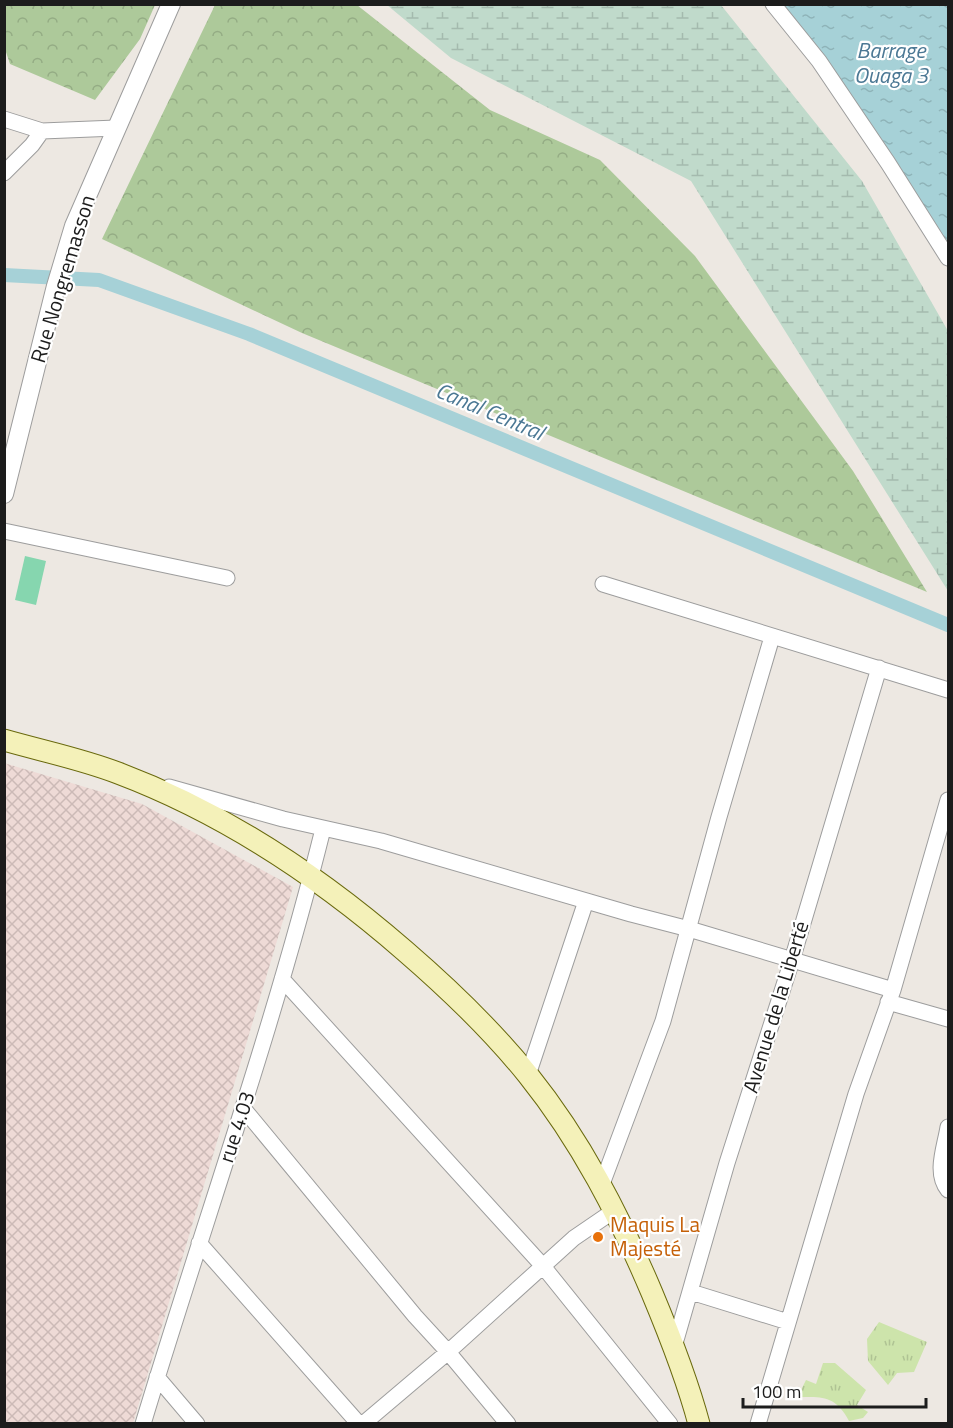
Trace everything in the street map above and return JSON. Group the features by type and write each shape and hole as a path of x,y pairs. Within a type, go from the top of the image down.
{"main road":[{"path":"4,740 117,772 237,829 311,877 368,919 449,988 528,1075 570,1133 602,1184 674,1347 699,1424"}],"street":[{"name":"Rue Nongremasson","path":"4,494 66,253 83,205 171,4"},
{"path":"773,4 819,61 888,162 948,258"},
{"path":"4,119 42,131 116,128"},
{"path":"4,173 27,151 42,131"},
{"path":"4,531 227,578"},
{"path":"603,584 948,690"},
{"path":"602,1184 663,1021 719,817 772,637"},
{"name":"Avenue de la Liberté","path":"674,1347 730,1153 792,960 879,668"},
{"path":"117,772 323,828 381,841 689,929 792,960 948,1019"},
{"path":"758,1424 856,1094 890,996 948,800"},
{"name":"rue 4.03","path":"143,1424 282,979 323,828"},
{"path":"528,1075 586,901"},
{"path":"282,979 542,1265 670,1424"},
{"path":"243,1108 415,1316 508,1424"},
{"path":"948,1127 940,1168 944,1185 948,1190"},
{"path":"200,1244 361,1424 448,1352 542,1265 586,1228 615,1210"},
{"path":"691,1292 788,1322"},
{"path":"157,1377 197,1424"}],"shaded area":[{"path":"4,763 142,804 293,887 133,1423 5,1423"}],"green space":[{"path":"4,5 155,5 140,39 95,100 10,64 5,49"},
{"path":"215,5 357,5 490,110 600,160 695,256 853,471 927,592 302,333 102,239"},
{"path":"387,5 721,5 862,181 948,331 948,591 691,181 451,58"},
{"path":"25,556 46,561 36,605 15,600"},
{"path":"879,1322 927,1342 914,1372 897,1373 888,1385 868,1361 867,1339"},
{"path":"823,1363 835,1363 866,1390 857,1405 868,1412 863,1418 849,1421 837,1405 824,1398 788,1398 793,1390 800,1392 806,1380 816,1384"}],"water":[{"name":"Barrage Ouaga 3","path":"782,5 948,5 948,250"}],"waterway":[{"name":"Canal Central","path":"4,275 99,280 249,334 948,625"}],"place":[{"name":"Maquis La Majesté","path":"598,1237"}]}
